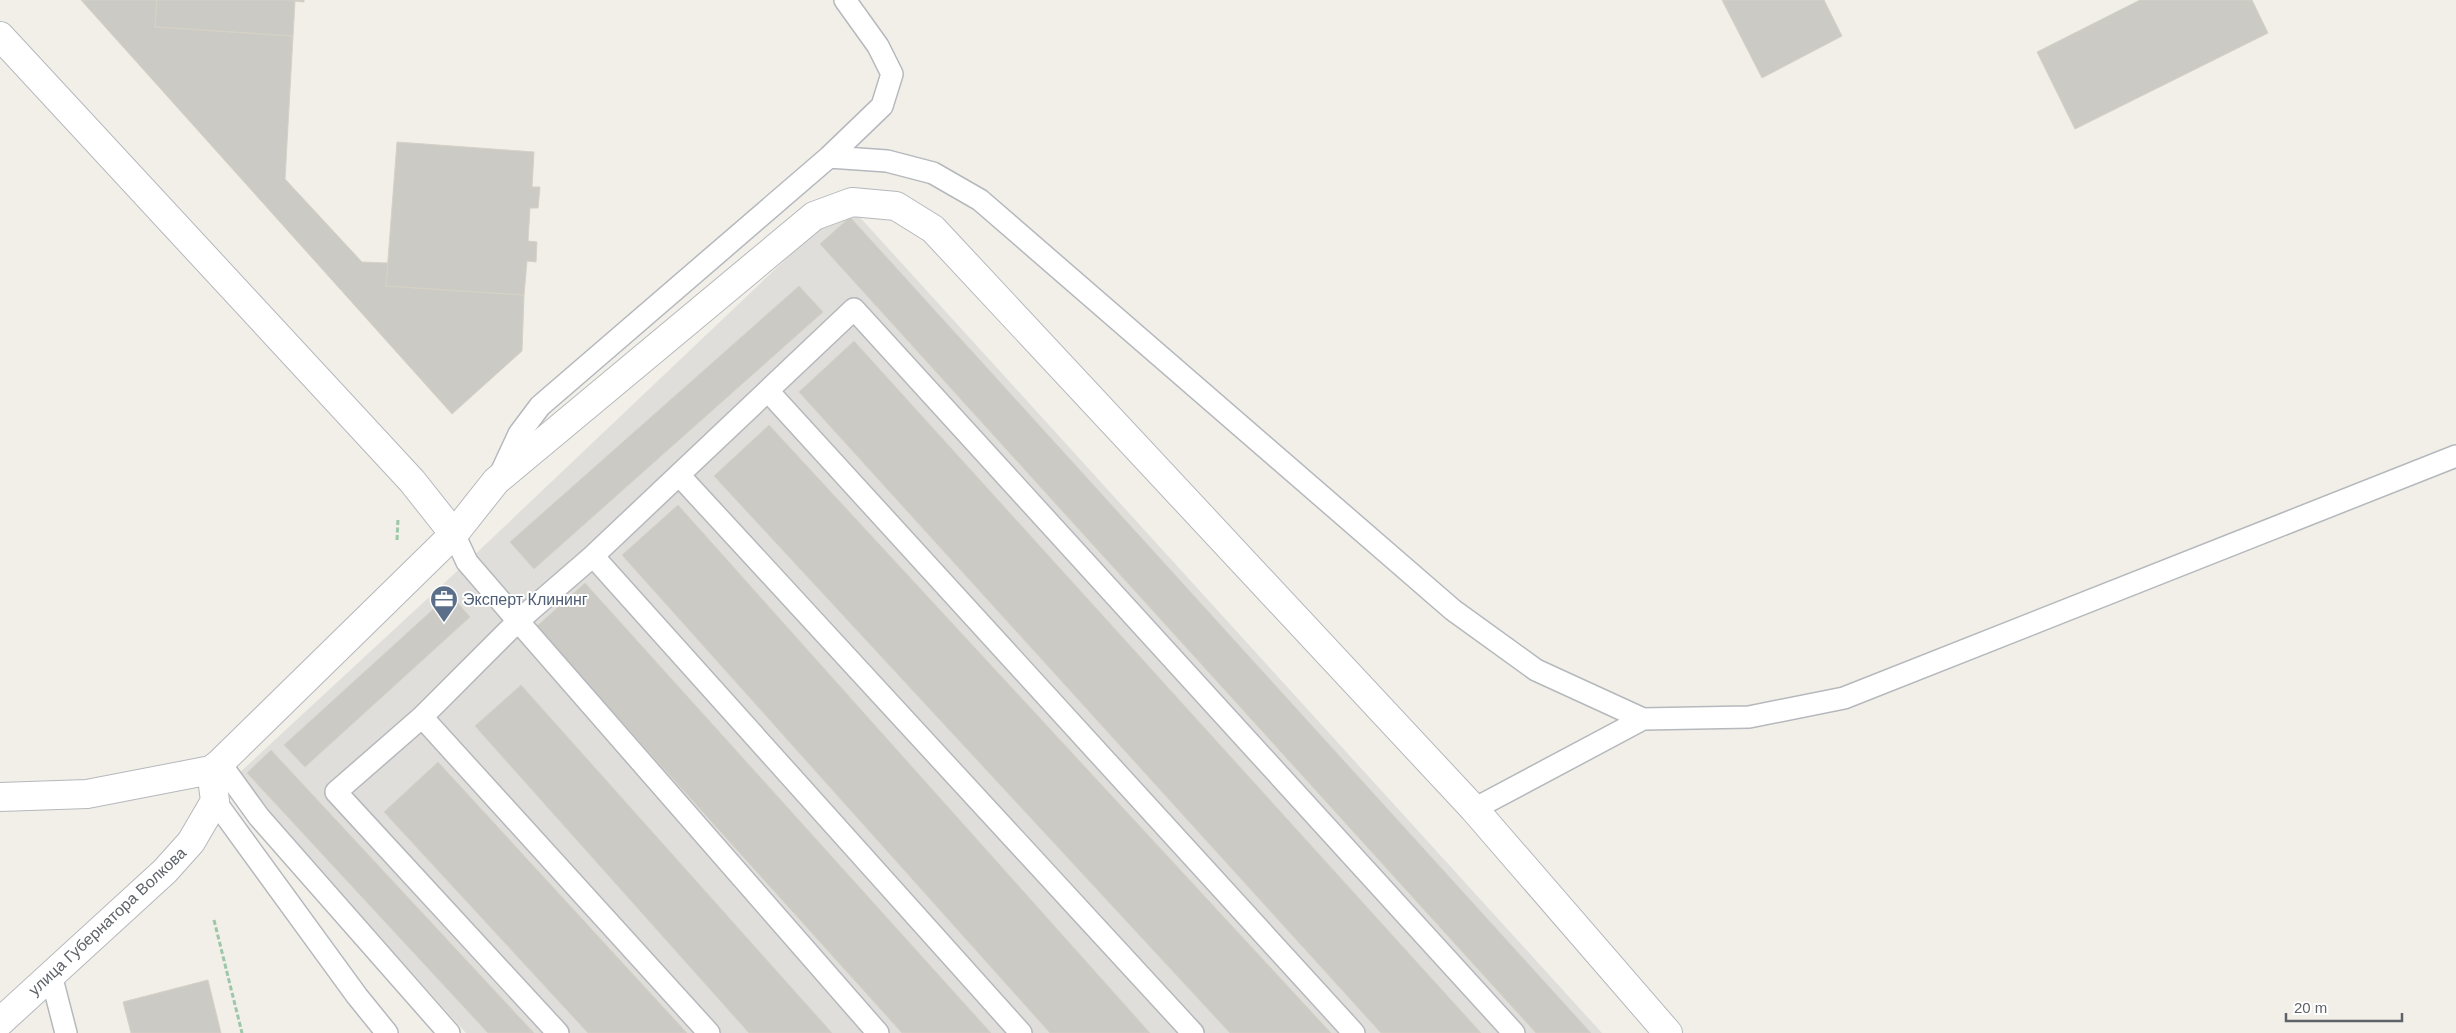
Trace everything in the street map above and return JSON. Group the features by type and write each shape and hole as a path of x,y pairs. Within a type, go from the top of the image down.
{"street":[{"path":"0,36 412,481 454,534"},
{"path":"0,797 87,794 216,766 454,534 496,481 814,216 852,202 896,206 933,229 1474,809 1668,1033"},
{"path":"215,801 216,766"},
{"name":"улица Губернатора Волкова","path":"0,1022 165,870 191,842 215,801"}],"lane":[{"path":"496,481 519,434 540,406 829,157 882,106 892,74 878,46 845,0"},
{"path":"829,157 887,161 933,173 980,200 1453,610 1536,670 1642,718 1749,717 1844,698 2456,456"},
{"path":"558,1033 336,792 422,717 518,621 593,556 854,309 1514,1033"},
{"path":"768,391 1354,1033"},
{"path":"679,475 1193,1033"},
{"path":"454,534 467,562 878,1033"},
{"path":"593,556 1021,1033"},
{"path":"422,717 709,1033"},
{"path":"1474,809 1642,718"},
{"path":"216,766 449,1033"},
{"path":"215,801 357,996 387,1033"},
{"path":"51,974 66,1033"}],"path":[{"path":"396,546 398,510"},
{"path":"214,920 242,1033"}],"shaded area":[{"path":"846,202 1602,1033 466,1033 236,776 467,562"}],"building":[{"path":"81,0 157,0 155,27 293,36 285,179 362,262 388,263 386,286 524,295 522,351 452,414"},
{"path":"157,0 304,0 304,2 295,1 293,36 155,27"},
{"path":"1722,0 1824,0 1842,36 1762,78"},
{"path":"2140,0 2252,0 2268,33 2075,129 2037,52"},
{"path":"397,142 534,152 532,187 540,187 538,208 530,208 528,241 537,242 536,262 527,261 524,295 386,286"},
{"path":"850,217 1591,1033 1536,1033 820,244"},
{"path":"799,286 823,312 534,569 510,542"},
{"path":"854,341 1481,1033 1381,1033 799,392"},
{"path":"769,425 1331,1033 1230,1033 714,476"},
{"path":"678,505 1150,1033 1050,1033 622,555"},
{"path":"585,583 991,1033 902,1033 536,627"},
{"path":"450,594 470,617 305,767 284,745"},
{"path":"521,685 832,1033 749,1033 475,726"},
{"path":"271,750 534,1033 488,1033 247,773"},
{"path":"438,762 687,1033 588,1033 384,812"},
{"path":"208,980 221,1033 131,1033 123,1002"}],"place":[{"name":"Эксперт Клининг","path":"444,623"}]}
